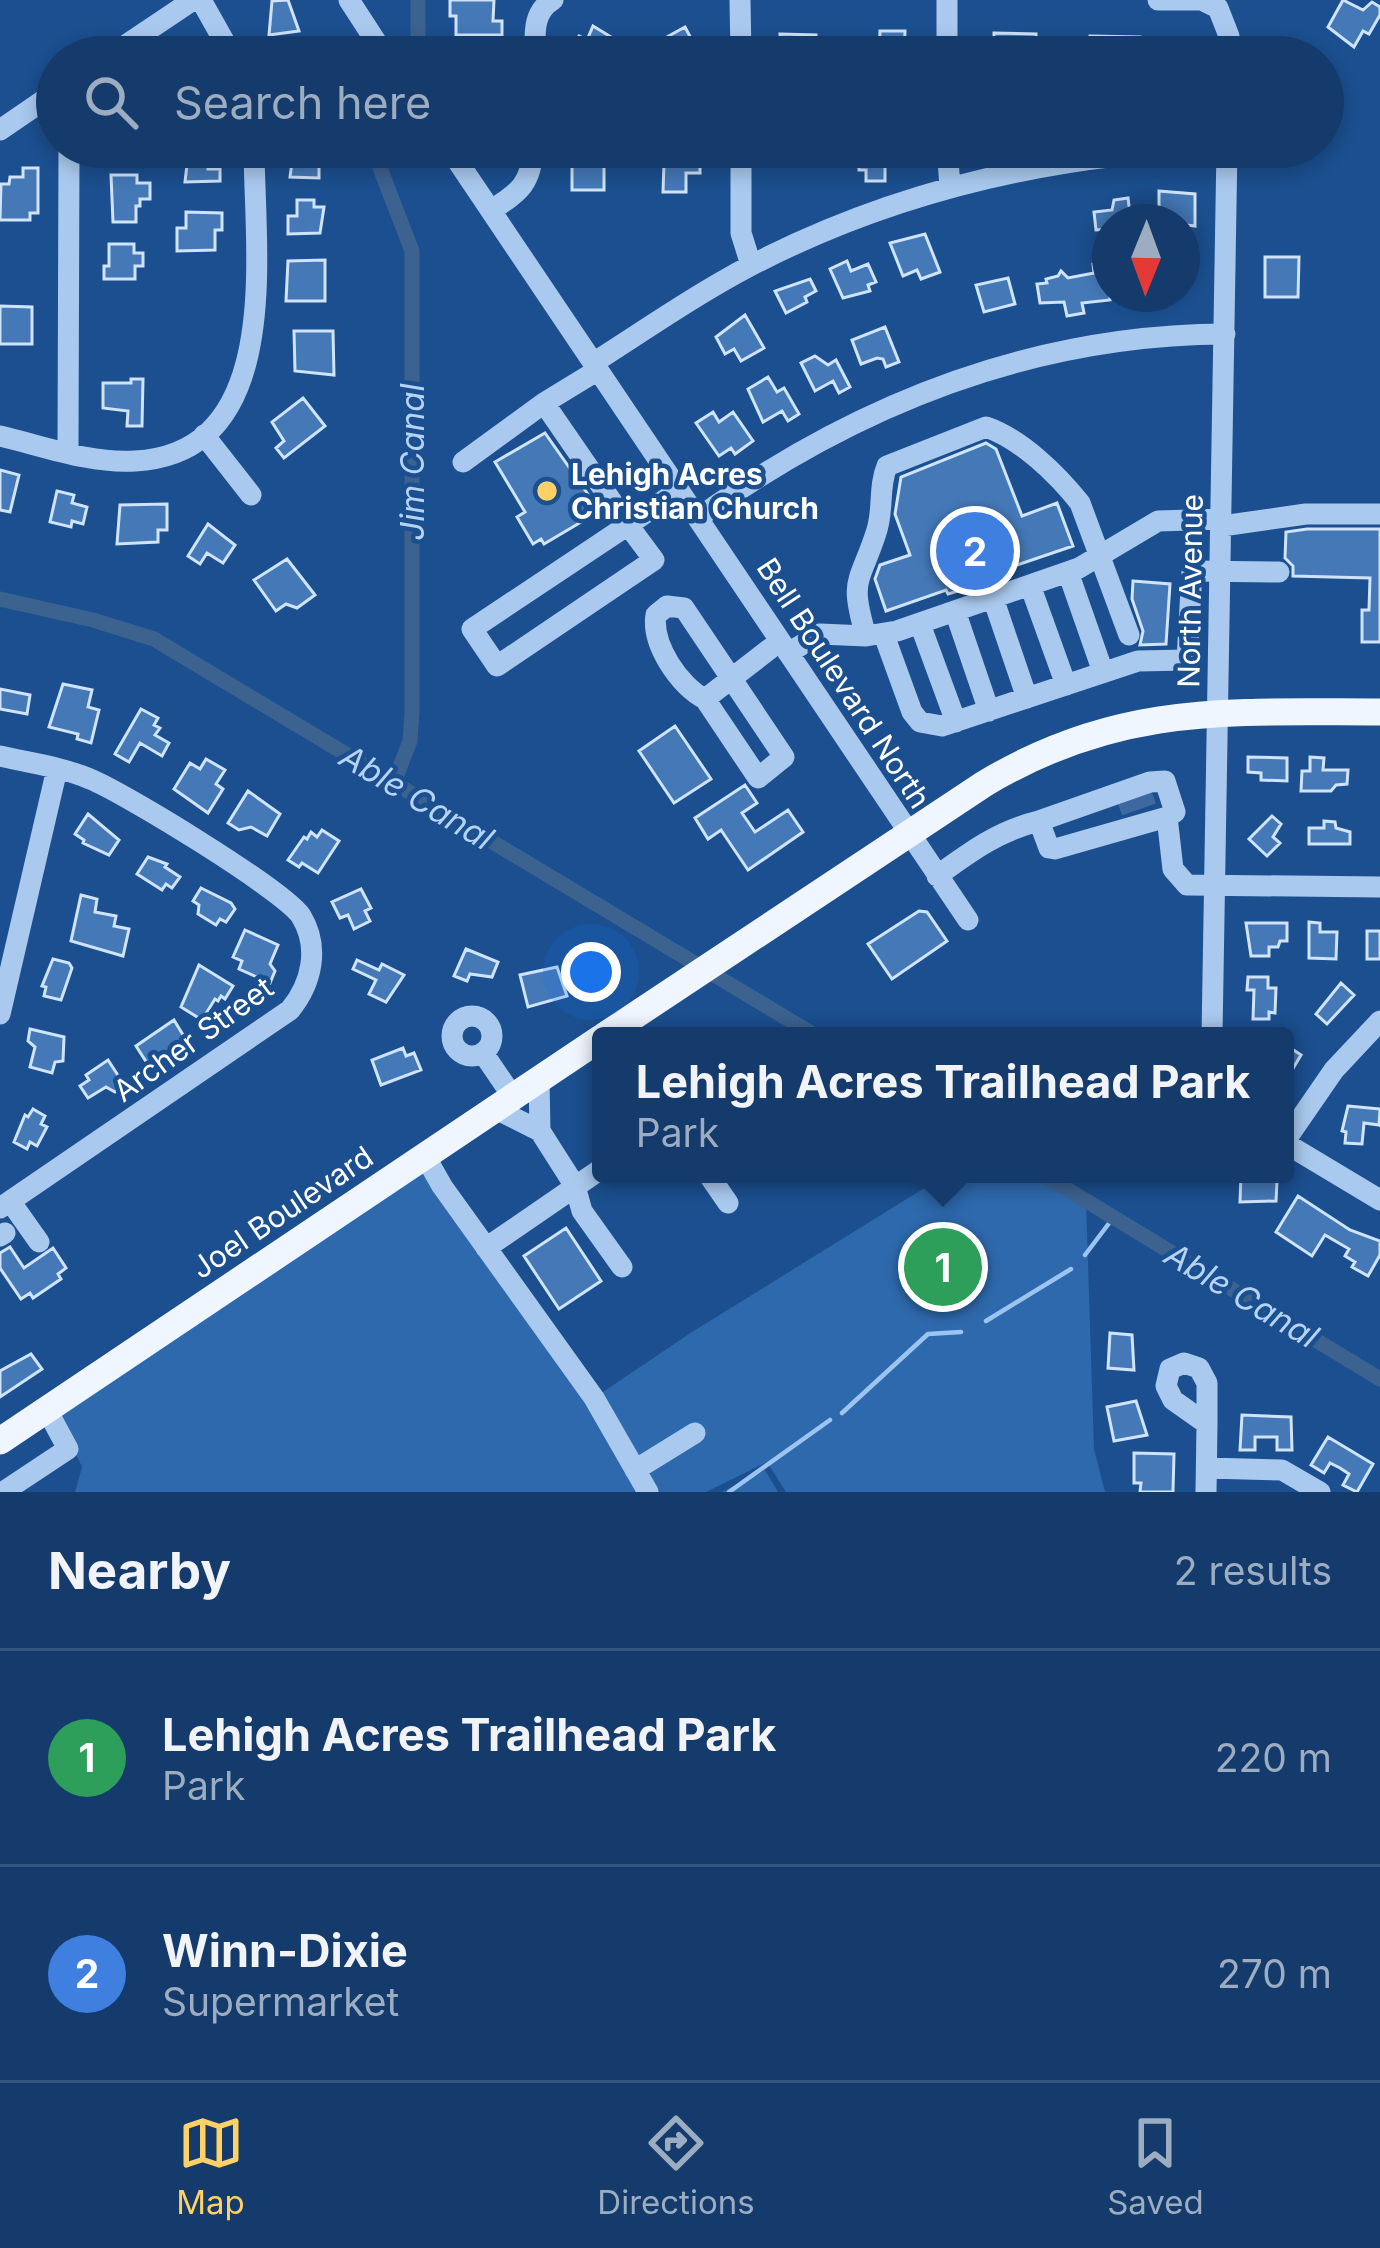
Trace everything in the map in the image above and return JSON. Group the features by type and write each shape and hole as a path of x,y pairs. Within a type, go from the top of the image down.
{"main road":[{"name":"Joel Boulevard","path":"618,1027 1003,772 1084,736 1160,717 1218,712 1380,712"},
{"name":"Joel Boulevard","path":"0,1441 592,1044"}],"street":[{"path":"349,0 373,36"},
{"path":"536,36 536,19 553,0"},
{"path":"740,0 740,36"},
{"path":"947,0 947,36"},
{"path":"1158,0 1202,0 1218,8 1229,36"},
{"path":"137,36 183,3 214,36"},
{"path":"0,130 36,112"},
{"path":"68,168 68,451"},
{"path":"0,436 104,460 137,461 171,455 204,435 240,389 252,350 254,168"},
{"name":"Bell Boulevard North","path":"462,168 968,920"},
{"path":"491,210 526,185 532,168"},
{"path":"741,168 741,232 751,266"},
{"path":"949,168 950,187"},
{"path":"463,462 596,366 751,266 823,231 950,187 1036,168"},
{"name":"North Avenue","path":"1212,1027 1227,168"},
{"path":"698,518 833,431 943,383 1076,347 1225,334"},
{"path":"544,403 628,525 654,560 497,666 472,629 628,525 679,490"},
{"path":"986,427 1005,434 1067,486 1080,503 1134,648 1103,672 1066,685 942,726 920,722 857,604 857,577 877,532 880,482 887,466 986,427"},
{"path":"204,435 251,494"},
{"path":"705,699 784,647 820,634 875,636 920,624 1101,558 1158,521 1380,514"},
{"path":"1134,648 1186,660 1192,571 1279,572"},
{"path":"1068,572 1103,672"},
{"path":"1030,585 1066,685"},
{"path":"993,598 1028,698"},
{"path":"667,606 684,608 784,758 758,778 705,699 691,692 656,640 656,615 667,606"},
{"path":"955,611 989,711"},
{"path":"920,624 956,722"},
{"name":"Archer Street","path":"0,756 106,786 276,891 302,917 312,965 301,997 277,1022 5,1205"},
{"path":"0,1014 57,769"},
{"path":"937,876 998,833 1102,816 1195,887 1380,887"},
{"path":"1294,1129 1334,1070 1380,1021"},
{"path":"483,1053 504,1103 540,1131 575,1186 582,1211 622,1267"},
{"path":"539,1080 540,1131"},
{"path":"1294,1147 1380,1200"},
{"path":"425,1156 594,1398 648,1492"},
{"path":"486,1247 592,1175"},
{"path":"715,1183 728,1203"},
{"path":"5,1205 39,1242"},
{"path":"3,1492 68,1449 47,1409"},
{"path":"1206,1492 1207,1424"},
{"path":"635,1470 695,1433"},
{"path":"1207,1468 1282,1470 1320,1492"}],"shaded area":[{"path":"422,1167 595,1413 640,1492 75,1492 82,1467 57,1413"},
{"path":"932,1183 1056,1183 1086,1202 1094,1449 1105,1492 786,1492 767,1462 706,1492 648,1492 594,1398"},
{"path":"765,1470 778,1492 722,1492"}],"building":[{"path":"288,0 299,31 269,35 272,1"},
{"path":"450,0 494,0 493,21 502,21 502,35 456,35"},
{"path":"1343,0 1363,10 1372,2 1380,7 1369,34 1363,31 1354,47 1328,27"},
{"path":"593,26 609,36 589,36"},
{"path":"685,27 690,36 669,36"},
{"path":"880,31 905,31 905,36 880,36"},
{"path":"994,33 1036,34 1036,36"},
{"path":"23,168 38,168 38,213 30,213 30,220 0,220 1,184 9,184 10,177 23,177"},
{"path":"187,168 220,169 220,181 185,182"},
{"path":"291,168 319,168 319,178 290,177"},
{"path":"572,168 604,168 604,190 572,190"},
{"path":"664,168 700,168 700,173 686,173 686,192 663,192"},
{"path":"885,168 885,181 866,181 866,170 859,170"},
{"path":"111,175 137,175 137,183 150,183 150,199 140,199 136,206 136,222 113,222"},
{"path":"1159,191 1195,194 1195,204 1159,204"},
{"path":"297,200 314,200 314,207 324,207 320,233 288,234 288,216 297,216"},
{"path":"186,212 222,213 222,230 215,230 215,250 177,251 177,228 186,228"},
{"path":"925,234 940,272 921,279 917,270 903,276 890,243"},
{"path":"109,244 134,244 134,253 143,253 143,266 135,266 135,279 104,279"},
{"path":"1265,257 1299,257 1298,297 1265,297"},
{"path":"325,260 325,301 286,301 288,261"},
{"path":"847,261 851,271 868,264 876,282 868,285 870,291 843,298 830,269"},
{"path":"1061,271 1068,278 1092,273 1092,302 1082,303 1084,313 1067,316 1064,302 1040,303 1037,284 1047,283 1046,279"},
{"path":"1008,278 1015,304 984,312 976,285"},
{"path":"810,279 816,291 786,313 775,291"},
{"path":"0,306 32,307 32,344 0,344"},
{"path":"745,315 764,348 741,361 734,349 725,354 716,337"},
{"path":"885,327 899,362 886,367 877,358 861,364 852,340"},
{"path":"294,331 333,331 334,375 295,371"},
{"path":"815,356 828,365 836,360 850,387 839,393 833,381 815,391 801,363"},
{"path":"768,377 777,392 784,388 799,414 788,421 782,411 763,422 748,389"},
{"path":"131,379 143,379 142,426 127,426 128,411 103,408 103,383 131,383"},
{"path":"303,398 325,426 284,458 276,448 284,441 272,422"},
{"path":"713,412 719,422 733,412 753,441 735,454 731,448 719,456 696,423"},
{"path":"545,433 592,500 587,503 593,515 544,544 541,539 533,544 517,517 525,512 495,462"},
{"path":"986,443 996,449 1022,516 1057,503 1073,546 1014,566 1010,576 948,594 946,590 886,611 875,579 880,565 910,555 895,514 901,477"},
{"path":"0,470 19,475 10,512 0,510"},
{"path":"57,491 74,495 72,503 87,507 83,524 72,521 71,527 50,522"},
{"path":"167,504 167,530 158,530 158,542 117,544 120,505"},
{"path":"208,524 235,545 223,563 207,553 200,564 188,556"},
{"path":"1380,529 1380,642 1362,642 1362,610 1369,610 1370,578 1293,576 1293,566 1285,558 1286,532"},
{"path":"287,559 315,595 297,608 286,604 276,611 254,580"},
{"path":"1133,581 1170,584 1166,644 1140,645 1143,631 1132,599"},
{"path":"63,684 92,690 88,707 99,710 91,743 77,739 78,734 49,727"},
{"path":"0,689 30,695 27,714 0,709"},
{"path":"141,709 158,718 154,725 160,728 155,735 169,743 162,756 140,743 129,762 115,754"},
{"path":"675,726 711,779 674,803 639,751"},
{"path":"1248,757 1287,758 1287,781 1261,780 1261,773 1248,772"},
{"path":"1310,757 1324,758 1323,770 1348,770 1347,784 1331,791 1301,791 1302,771 1310,771"},
{"path":"206,759 225,770 216,784 223,789 208,813 174,789 190,763 200,769"},
{"path":"745,785 757,803 742,813 755,832 788,810 803,832 748,870 721,830 708,839 695,818"},
{"path":"248,791 280,814 267,836 228,823"},
{"path":"88,814 119,840 109,855 75,834"},
{"path":"1272,816 1281,824 1273,837 1280,843 1267,856 1249,839"},
{"path":"1324,821 1350,832 1350,844 1309,844 1309,828 1324,828"},
{"path":"322,830 339,841 318,873 288,860 304,837 311,832 317,837"},
{"path":"148,857 167,864 180,877 172,888 166,884 162,890 137,874"},
{"path":"201,888 231,903 235,909 226,922 220,919 216,925 198,914 199,905 193,901"},
{"path":"361,889 371,908 365,911 370,921 354,929 348,915 340,918 332,902"},
{"path":"81,895 97,899 95,912 116,916 114,926 129,929 123,956 71,941"},
{"path":"919,911 927,912 947,941 892,979 868,944"},
{"path":"1309,922 1320,923 1320,932 1337,932 1336,959 1309,958"},
{"path":"1246,923 1287,923 1287,941 1269,947 1269,956 1251,956"},
{"path":"245,930 278,945 270,964 275,971 270,983 239,969 242,961 233,957"},
{"path":"1367,931 1380,931 1380,959 1367,959"},
{"path":"466,949 498,962 492,977 470,974 467,981 454,976"},
{"path":"53,959 72,968 61,1000 44,996 46,987 42,986"},
{"path":"357,960 379,970 382,964 404,975 386,1002 369,994 376,980 353,969"},
{"path":"199,965 233,986 225,999 215,999 202,1020 181,1007"},
{"path":"557,967 567,996 528,1007 520,975"},
{"path":"1248,977 1268,977 1268,988 1276,988 1275,1013 1269,1012 1269,1019 1253,1019 1254,990 1247,990"},
{"path":"1341,983 1354,995 1327,1024 1316,1014"},
{"path":"174,1020 191,1048 182,1054 177,1048 147,1063 136,1046"},
{"path":"30,1029 64,1037 63,1061 55,1062 52,1073 30,1067 35,1047 28,1041"},
{"path":"403,1048 406,1056 414,1053 421,1070 381,1085 372,1060"},
{"path":"108,1060 125,1086 115,1092 106,1087 88,1098 80,1086 89,1080 86,1075"},
{"path":"1348,1106 1380,1109 1379,1125 1364,1123 1362,1144 1345,1143 1346,1132 1342,1131"},
{"path":"33,1109 45,1116 41,1124 47,1127 37,1146 30,1142 27,1149 14,1142 25,1115"},
{"path":"1241,1183 1277,1183 1276,1201 1240,1202"},
{"path":"1298,1196 1350,1230 1380,1241 1380,1255 1368,1276 1352,1267 1355,1262 1345,1256 1349,1249 1325,1235 1312,1256 1276,1232"},
{"path":"566,1228 601,1281 559,1309 524,1256"},
{"path":"10,1247 24,1268 53,1248 66,1268 58,1274 61,1279 33,1298 30,1293 21,1299 0,1268 0,1253"},
{"path":"1110,1333 1132,1335 1134,1370 1108,1368"},
{"path":"31,1354 42,1369 0,1397 0,1371"},
{"path":"1136,1401 1147,1435 1114,1441 1107,1407"},
{"path":"1242,1415 1291,1417 1292,1450 1277,1450 1277,1437 1255,1437 1255,1450 1240,1450"},
{"path":"1328,1437 1373,1464 1357,1492 1343,1485 1349,1474 1340,1468 1330,1463 1324,1473 1311,1465"},
{"path":"1134,1453 1174,1454 1173,1492 1140,1492 1141,1483 1134,1483"}],"waterway":[{"name":"Jim Canal","path":"418,0 418,36"},
{"name":"Jim Canal","path":"380,168 412,251 412,712 410,741 394,782"},
{"name":"Able Canal","path":"0,599 154,639 801,1027"},
{"name":"Able Canal","path":"1057,1183 1380,1379"},
{"path":"1085,1255 1113,1218"},
{"path":"986,1321 1071,1269"},
{"path":"842,1413 928,1334 961,1332"},
{"path":"729,1492 830,1420"}],"tunnel":[{"path":"1142,796 1146,807"},
{"path":"1128,801 1132,812"}],"place":[{"name":"Lehigh Acres Christian Church","path":"547,491"},
{"name":"Winn-Dixie","path":"975,551"},
{"name":"Lehigh Acres Trailhead Park","path":"943,1267"}]}
